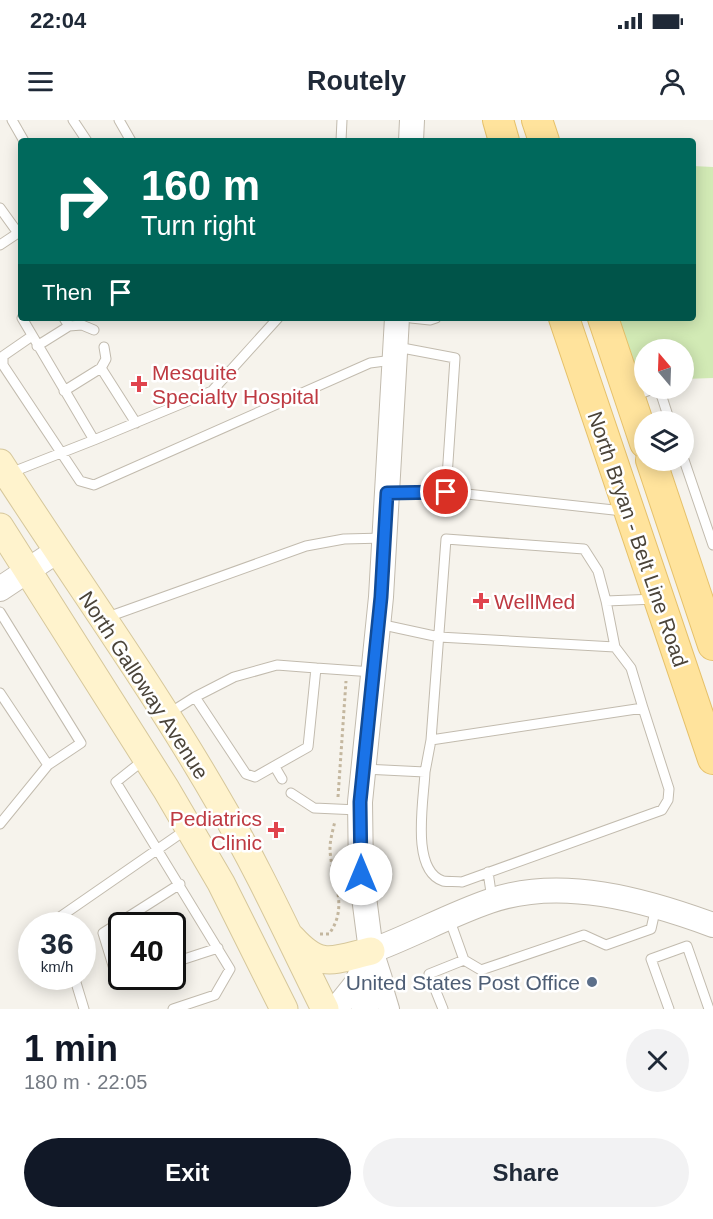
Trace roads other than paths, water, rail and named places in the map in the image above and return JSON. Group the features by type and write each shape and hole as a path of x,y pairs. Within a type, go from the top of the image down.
{"main road":[{"path":"498,120 503,138"},
{"path":"537,120 543,138"},
{"name":"North Bryan - Belt Line Road","path":"565,321 658,599 705,713 713,759"},
{"name":"North Bryan - Belt Line Road","path":"605,321 634,368"},
{"name":"North Galloway Avenue","path":"2,471 103,619 223,808 326,1009"},
{"name":"North Bryan - Belt Line Road","path":"655,471 713,645"},
{"name":"North Galloway Avenue","path":"0,526 189,827 221,883 284,1009"},
{"path":"93,671 116,688 139,723 149,724 165,715"},
{"path":"189,827 223,808"},
{"path":"285,929 308,955 318,959 333,960 371,951"}],"street":[{"path":"411,138 412,120"},
{"path":"389,1009 371,951 361,874 361,810 379,624 397,321"},
{"path":"0,589 57,551"},
{"path":"336,1009 356,984 371,951 492,900 525,893 569,892 614,895 657,904 713,925"},
{"path":"364,1009 376,991 380,979"}],"lane":[{"path":"12,120 22,138"},
{"path":"73,120 85,138"},
{"path":"119,120 129,138"},
{"path":"341,138 342,120"},
{"path":"0,208 18,233 0,245"},
{"path":"24,321 94,440"},
{"path":"2,471 61,453 212,391 275,321"},
{"path":"37,346 66,322 94,330"},
{"path":"32,336 3,356 3,365 80,481 94,485 394,353 455,358 446,492"},
{"path":"64,390 101,368 106,359 104,347"},
{"path":"101,368 136,423"},
{"path":"688,471 713,545"},
{"path":"387,493 446,492 629,511"},
{"path":"103,619 306,546 344,539 384,538"},
{"path":"446,539 584,549 598,571 615,647 631,668 669,789 668,800 662,810 462,882 443,881 433,874 424,863 421,846 425,772 431,740 439,637 446,539"},
{"path":"606,601 658,599"},
{"path":"0,612 81,743 48,765 0,824"},
{"path":"379,624 439,637 615,647"},
{"path":"165,715 234,677 277,665 374,672"},
{"path":"195,697 246,774 255,777 308,747 316,668"},
{"path":"0,693 48,765"},
{"path":"431,740 643,708"},
{"path":"147,757 116,782 230,969 215,995 173,1009"},
{"path":"275,767 282,779"},
{"path":"364,769 425,772"},
{"path":"291,793 314,808 361,810"},
{"path":"67,912 189,827"},
{"path":"488,872 492,900"},
{"path":"136,912 180,884"},
{"path":"449,918 464,960 482,970 584,935 606,945 651,929 657,904"},
{"path":"108,930 103,933 108,949"},
{"path":"669,1009 651,959 687,946 709,1009"},
{"path":"186,958 218,948"},
{"path":"443,1009 429,974 464,960"},
{"path":"78,990 84,1009"}],"place":[{"name":"Mesquite Specialty Hospital","path":"139,384"},
{"name":"WellMed","path":"481,601"},
{"name":"Pediatrics Clinic","path":"276,830"},
{"name":"United States Post Office","path":"592,982"}]}
